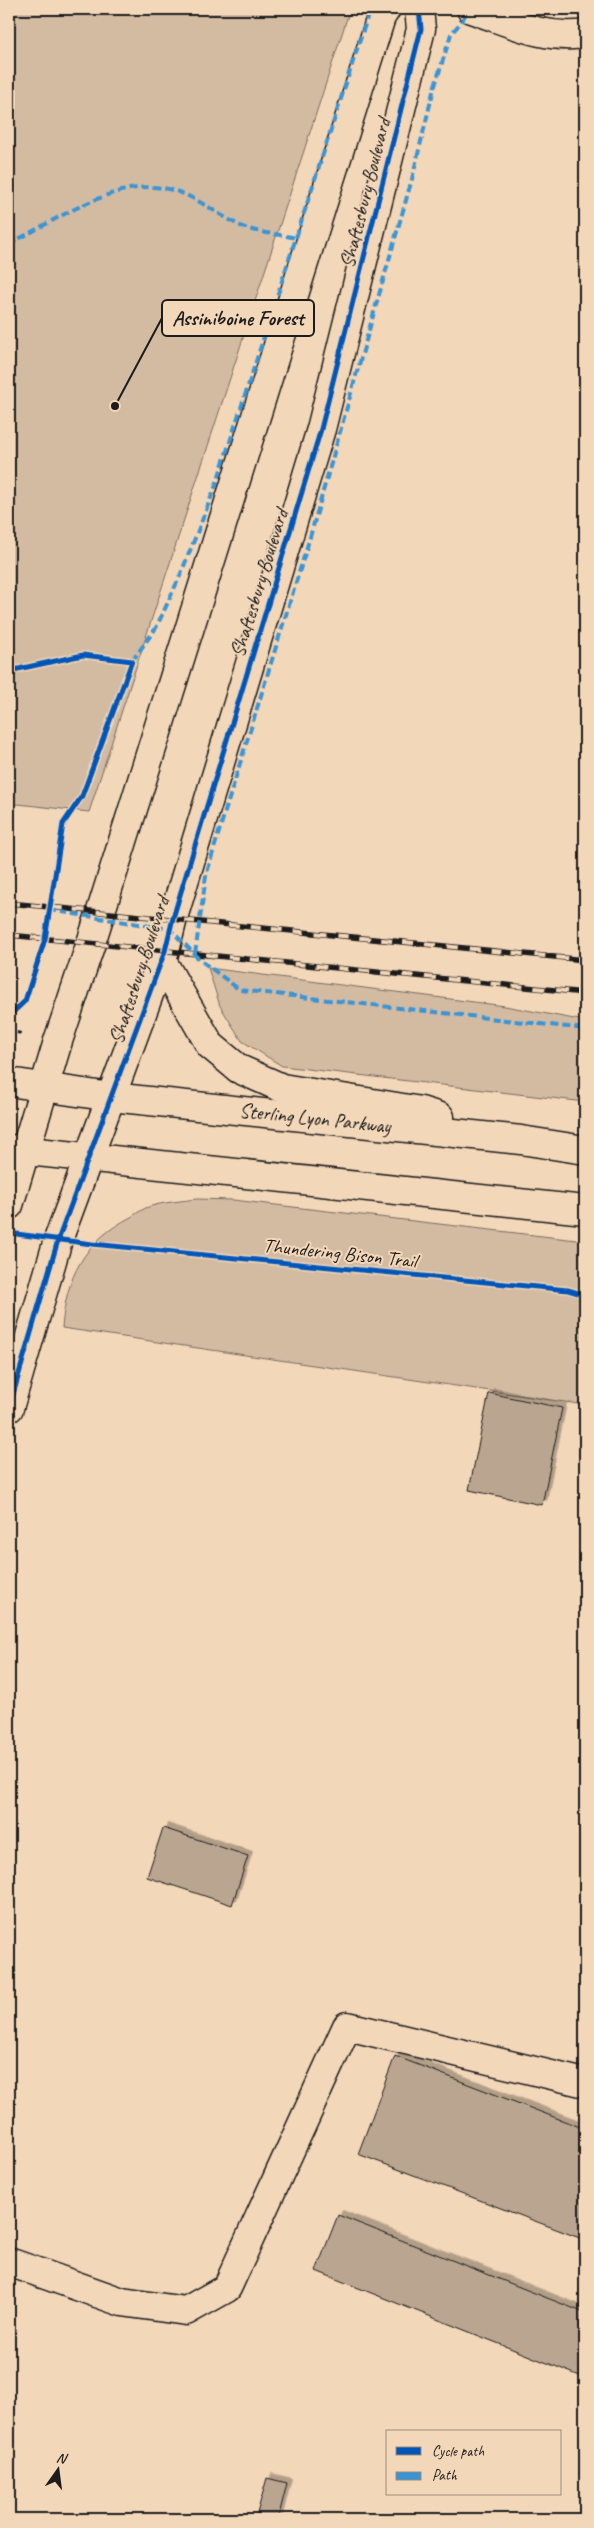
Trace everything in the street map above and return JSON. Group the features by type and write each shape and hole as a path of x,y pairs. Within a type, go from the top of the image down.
{"street":[{"name":"Shaftesbury Boulevard","path":"9,1205 18,1149 44,1087 381,17 386,9"},
{"name":"Shaftesbury Boulevard","path":"9,1408 58,1240 162,961 322,429 421,29 420,9"},
{"path":"471,9 529,31 568,36 585,34"},
{"path":"162,961 210,1045 239,1069 282,1088 422,1111 521,1140"},
{"name":"Sterling Lyon Parkway","path":"9,1082 111,1097 521,1140 585,1150"},
{"path":"18,1149 585,1210"},
{"path":"9,2262 122,2302 186,2311 227,2288 347,2026 585,2083"}],"shaded area":[{"path":"9,9 350,9 89,812 9,803"},
{"path":"208,968 505,1006 585,1021 585,1102 282,1066 242,1041 220,1006"},
{"path":"197,1199 233,1200 585,1241 585,1405 62,1328 64,1310 73,1277 80,1262 101,1237 148,1207"}],"building":[{"path":"489,1393 562,1408 542,1505 469,1490"},
{"path":"163,1828 248,1856 232,1905 147,1877"},
{"path":"395,2056 585,2129 585,2240 358,2154"},
{"path":"338,2215 585,2313 585,2378 316,2271"},
{"path":"267,2478 287,2483 278,2519 256,2517"}],"railway":[{"path":"9,903 585,960"},
{"path":"9,935 585,993"}],"marked path":[{"path":"132,661 156,628 180,576 216,485 370,9"},
{"path":"195,954 206,876 310,537 412,179 433,92 451,34 462,21 468,9"},
{"path":"9,244 67,213 109,194 152,187 182,193 243,227 296,238"},
{"path":"49,910 170,929 200,960 240,990 585,1029"}],"cycle path":[{"path":"9,1408 58,1240 165,951 173,918 321,429 421,29 419,9"},
{"path":"9,671 83,655 132,661 82,796 63,824 45,939 25,1001 9,1016"},
{"name":"Thundering Bison Trail","path":"9,1233 92,1244 568,1290 585,1295"}],"place":[{"name":"Assiniboine Forest","path":"115,406"}]}
